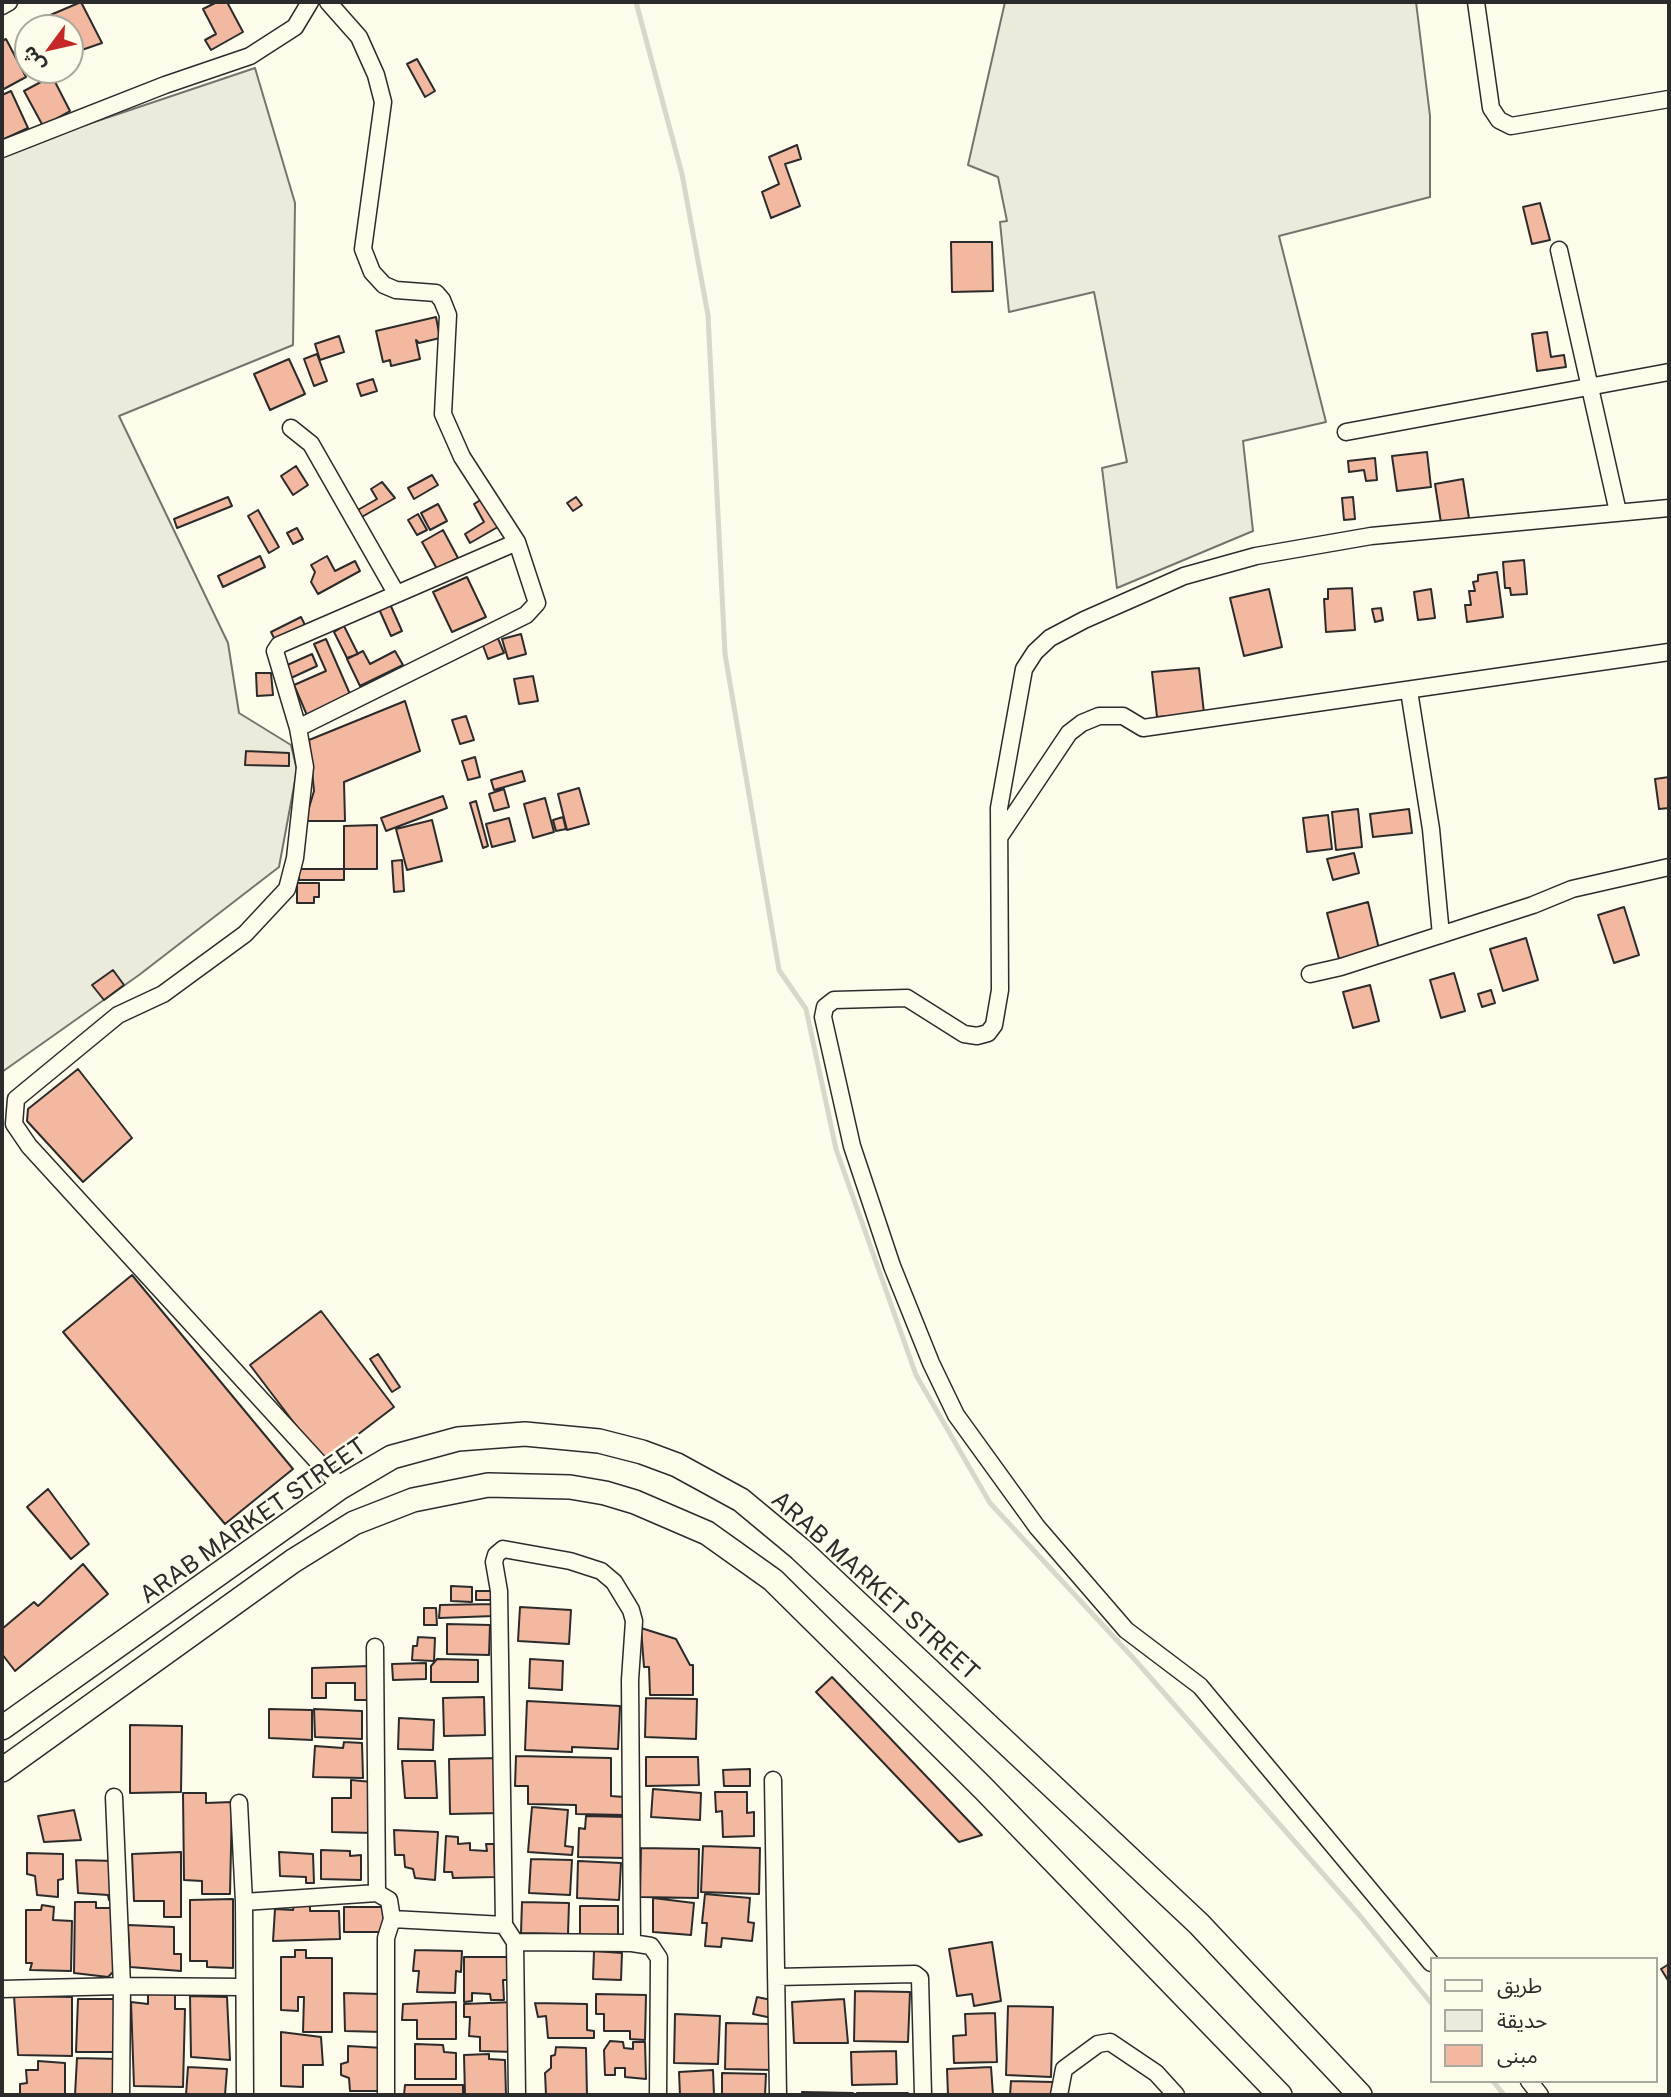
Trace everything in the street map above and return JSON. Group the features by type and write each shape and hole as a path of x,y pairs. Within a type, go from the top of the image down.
{"main road":[{"name":"ARAB MARKET STREET","path":"2,1728 341,1487 392,1457 458,1439 525,1434 599,1441 642,1452 677,1465 741,1500 800,1549 1199,1924 1360,2095"},
{"path":"2,1770 293,1561 354,1523 413,1500 488,1485 570,1487 605,1493 635,1502 708,1533 773,1580 983,1788 1280,2095"}],"street":[{"path":"2,6 9,2"},
{"path":"2,149 40,137 164,85 250,56 295,27 310,2"},
{"path":"298,728 526,615 537,603 517,542 462,457 443,414 448,315 442,300 436,293 396,290 384,285 372,272 363,249 383,102 376,75 359,37 328,2"},
{"path":"1476,2 1491,108 1499,120 1511,126 1669,99"},
{"path":"1559,250 1618,512"},
{"path":"1346,432 1669,372"},
{"path":"291,428 311,444 396,593"},
{"path":"1430,1962 1200,1686 1126,1630 1037,1527 956,1415 931,1363 892,1266 852,1146 823,1017 825,1007 840,999 907,998 964,1034 977,1036 988,1033 994,1025 1000,990 999,808 1024,669 1035,652 1050,638 1184,576 1256,556 1371,536 1669,508"},
{"path":"341,1487 29,1146 14,1124 16,1099 118,1015 163,994 245,934 287,889 295,858 305,767 298,728 275,651 279,645 517,542"},
{"path":"1000,836 1069,733 1082,723 1099,716 1123,716 1143,728 1669,652"},
{"path":"1409,691 1432,829 1441,935"},
{"path":"1310,974 1441,935 1533,905 1572,889 1669,867"},
{"path":"517,2095 515,1942 504,1925 499,1591 494,1562 496,1555 503,1549 570,1561 601,1571 614,1581 631,1610 634,1621 630,1680 632,1943"},
{"path":"375,1647 377,1893"},
{"path":"774,1780 778,2095"},
{"path":"114,1797 122,1986 121,2095"},
{"path":"239,1803 244,1902 245,2095"},
{"path":"244,1902 377,1893 388,1899 392,1919 386,1938 386,2095"},
{"path":"392,1919 504,1925"},
{"path":"515,1942 632,1943 651,1946 659,1958 658,2095"},
{"path":"776,1978 915,1974 919,1978 923,2095"},
{"path":"2,1989 243,1987"},
{"path":"1059,2095 1064,2069 1098,2044 1110,2042 1156,2073 1177,2095"}],"green space":[{"path":"1005,2 1416,2 1430,116 1430,197 1279,236 1326,422 1243,441 1253,531 1117,588 1102,468 1127,462 1094,292 1009,312 1000,222 1007,221 998,177 968,165"},
{"path":"255,68 295,203 293,345 119,416 228,643 239,713 291,745 297,770 279,867 139,975 2,1072 2,153"}],"building":[{"path":"81,2 102,43 84,49 84,14 53,14"},
{"path":"217,2 227,2 243,32 211,50 205,40 216,34 203,9"},
{"path":"6,39 14,54 14,84 2,90 2,41"},
{"path":"417,59 435,91 425,97 407,64"},
{"path":"37,84 56,84 70,111 43,126 24,91"},
{"path":"11,91 28,128 2,140 2,95"},
{"path":"797,145 801,159 785,164 800,206 771,218 762,192 779,184 769,157"},
{"path":"1540,203 1550,240 1532,244 1523,207"},
{"path":"951,242 992,242 993,291 952,292"},
{"path":"436,317 440,338 419,343 416,340 420,359 391,366 390,360 383,362 376,331"},
{"path":"1547,332 1551,357 1564,355 1566,367 1537,371 1532,334"},
{"path":"339,336 344,352 320,360 315,344"},
{"path":"317,354 327,381 314,386 304,359"},
{"path":"289,359 305,394 270,410 254,374"},
{"path":"373,379 377,391 361,396 357,384"},
{"path":"1427,452 1431,487 1397,491 1392,456"},
{"path":"1375,458 1377,480 1366,481 1364,470 1349,472 1348,461"},
{"path":"296,466 308,485 293,495 281,476"},
{"path":"432,475 438,485 414,499 408,488"},
{"path":"1463,479 1469,518 1441,523 1435,484"},
{"path":"382,482 395,498 360,518 356,511 377,499 371,489"},
{"path":"487,496 503,524 470,543 465,534 484,522 474,504"},
{"path":"228,497 232,506 177,528 174,519"},
{"path":"576,497 582,505 573,511 567,503"},
{"path":"1353,497 1355,519 1344,520 1342,498"},
{"path":"438,504 447,521 430,530 421,513"},
{"path":"258,510 279,547 269,553 248,516"},
{"path":"418,514 427,530 417,535 408,520"},
{"path":"297,528 303,539 293,544 287,533"},
{"path":"443,530 458,558 437,569 422,542"},
{"path":"260,556 265,567 223,587 218,576"},
{"path":"327,556 335,571 355,561 360,571 318,594 311,582 315,572 311,565"},
{"path":"1524,560 1527,594 1511,595 1510,588 1505,588 1503,562"},
{"path":"1497,572 1503,617 1467,622 1465,605 1471,605 1469,591 1475,591 1473,582 1478,581 1478,575"},
{"path":"467,577 486,617 452,632 433,592"},
{"path":"1352,588 1355,630 1326,632 1324,599 1328,599 1328,589"},
{"path":"1269,589 1282,647 1244,656 1230,598"},
{"path":"1431,589 1435,618 1418,620 1414,592"},
{"path":"390,604 402,631 391,636 379,609"},
{"path":"1381,608 1383,620 1375,622 1372,609"},
{"path":"301,617 306,627 276,642 271,632"},
{"path":"344,626 358,654 347,658 334,632"},
{"path":"521,634 526,654 508,659 502,639"},
{"path":"497,636 504,653 488,659 482,643"},
{"path":"326,639 353,701 309,720 294,685 326,671 314,644"},
{"path":"363,651 370,664 395,651 403,665 360,686 347,659"},
{"path":"312,654 317,666 291,678 285,666"},
{"path":"1199,668 1204,713 1157,717 1152,672"},
{"path":"256,673 271,673 273,695 257,696"},
{"path":"533,676 538,701 519,704 514,679"},
{"path":"405,701 420,751 344,782 345,821 305,821 314,791 309,740"},
{"path":"466,716 474,740 460,744 452,720"},
{"path":"246,751 289,753 289,766 245,765"},
{"path":"475,757 480,777 468,780 462,761"},
{"path":"522,771 525,781 494,790 491,780"},
{"path":"1669,777 1669,808 1659,809 1655,779"},
{"path":"579,788 589,824 567,830 558,794"},
{"path":"504,789 509,807 494,811 489,794"},
{"path":"443,796 447,808 386,831 381,818"},
{"path":"545,798 554,832 533,838 524,804"},
{"path":"476,801 488,846 483,848 470,803"},
{"path":"1358,809 1362,847 1336,850 1332,812"},
{"path":"1409,809 1412,833 1373,837 1370,814"},
{"path":"1328,815 1332,849 1307,852 1303,818"},
{"path":"563,817 566,829 556,831 553,820"},
{"path":"509,818 515,841 492,847 486,824"},
{"path":"432,820 442,861 407,870 396,829"},
{"path":"377,825 377,869 344,869 344,826"},
{"path":"1354,853 1359,873 1333,880 1327,859"},
{"path":"402,860 404,891 394,892 392,861"},
{"path":"299,869 344,869 344,880 299,880"},
{"path":"297,883 319,883 319,897 314,897 314,903 297,903"},
{"path":"1368,902 1379,949 1339,959 1327,913"},
{"path":"1624,907 1639,955 1614,963 1598,915"},
{"path":"1526,938 1538,980 1503,991 1490,949"},
{"path":"113,970 124,985 104,1000 92,985"},
{"path":"1454,973 1465,1011 1441,1018 1430,980"},
{"path":"1370,985 1379,1021 1353,1028 1343,992"},
{"path":"1491,990 1495,1003 1482,1007 1478,994"},
{"path":"78,1069 132,1138 83,1182 27,1121 28,1109"},
{"path":"132,1275 293,1469 225,1524 63,1332"},
{"path":"321,1311 394,1407 323,1461 250,1365"},
{"path":"378,1354 400,1387 392,1392 370,1359"},
{"path":"48,1489 89,1544 71,1559 27,1507"},
{"path":"83,1564 108,1594 15,1671 2,1654 2,1629 34,1602 38,1606"},
{"path":"451,1586 472,1587 472,1602 451,1601"},
{"path":"476,1591 496,1591 496,1600 476,1600"},
{"path":"495,1604 494,1616 439,1618 440,1605"},
{"path":"520,1607 571,1610 569,1644 518,1641"},
{"path":"424,1608 436,1608 437,1625 424,1625"},
{"path":"447,1624 490,1625 489,1655 447,1654"},
{"path":"641,1628 676,1639 690,1665 693,1665 693,1695 650,1695 649,1667 644,1667"},
{"path":"418,1637 435,1638 434,1661 412,1660 413,1646 417,1646"},
{"path":"437,1659 478,1660 478,1682 431,1682 431,1666"},
{"path":"530,1659 563,1661 562,1690 529,1688"},
{"path":"426,1663 426,1679 393,1680 392,1664"},
{"path":"369,1666 368,1700 355,1700 355,1683 326,1683 326,1698 312,1698 312,1668"},
{"path":"832,1677 982,1835 959,1842 816,1692"},
{"path":"484,1697 485,1735 444,1736 443,1698"},
{"path":"646,1698 697,1699 696,1739 645,1737"},
{"path":"527,1701 620,1706 618,1749 572,1747 572,1752 525,1750"},
{"path":"269,1709 312,1710 312,1740 269,1738"},
{"path":"314,1709 362,1711 362,1739 315,1737"},
{"path":"399,1718 434,1720 433,1750 398,1749"},
{"path":"130,1725 182,1726 181,1792 130,1793"},
{"path":"344,1742 362,1743 363,1778 313,1777 315,1746 343,1748"},
{"path":"516,1756 611,1758 611,1796 624,1797 624,1815 576,1814 576,1805 528,1804 528,1786 515,1786"},
{"path":"646,1757 698,1757 699,1785 646,1786"},
{"path":"500,1758 501,1813 450,1814 449,1759"},
{"path":"402,1761 435,1761 437,1798 405,1798"},
{"path":"750,1769 750,1786 724,1786 723,1770"},
{"path":"351,1780 372,1782 373,1833 332,1832 332,1798 351,1798"},
{"path":"653,1789 701,1793 700,1820 651,1817"},
{"path":"715,1792 747,1792 747,1813 754,1812 754,1836 723,1837 722,1811 716,1812"},
{"path":"183,1793 206,1793 206,1803 232,1802 230,1894 202,1894 202,1881 184,1880"},
{"path":"532,1807 568,1810 565,1846 573,1847 572,1855 528,1852"},
{"path":"74,1810 81,1840 44,1842 38,1816"},
{"path":"586,1816 626,1817 625,1858 578,1857 579,1828 585,1829"},
{"path":"394,1830 438,1832 435,1880 415,1878 413,1869 405,1867 404,1855 395,1855"},
{"path":"446,1836 458,1837 458,1844 470,1843 470,1850 487,1851 486,1844 494,1844 495,1877 453,1878 452,1872 444,1872"},
{"path":"703,1846 760,1848 759,1894 701,1892"},
{"path":"641,1848 699,1849 698,1898 640,1897"},
{"path":"321,1850 350,1851 350,1856 361,1855 361,1880 321,1879"},
{"path":"181,1852 181,1917 164,1917 164,1901 134,1901 132,1854"},
{"path":"279,1852 313,1854 314,1883 306,1883 306,1877 280,1876"},
{"path":"27,1853 63,1854 63,1879 58,1880 58,1897 37,1895 35,1876 27,1874"},
{"path":"531,1859 572,1860 570,1895 529,1893"},
{"path":"76,1860 116,1861 117,1901 109,1900 108,1895 78,1893"},
{"path":"578,1861 621,1863 619,1900 577,1898"},
{"path":"705,1894 750,1898 748,1922 754,1923 752,1941 722,1938 721,1947 705,1946 707,1923 702,1923"},
{"path":"653,1898 694,1903 691,1935 653,1932"},
{"path":"233,1899 233,1968 207,1967 207,1961 190,1961 190,1900"},
{"path":"75,1902 96,1902 96,1908 117,1908 118,1967 108,1977 74,1973"},
{"path":"522,1902 569,1903 568,1934 521,1933"},
{"path":"310,1903 310,1911 339,1911 340,1939 273,1941 275,1909 293,1910 294,1904"},
{"path":"42,1905 54,1907 53,1920 72,1921 71,1971 30,1970 32,1963 26,1963 26,1910 41,1910"},
{"path":"580,1906 618,1906 618,1938 580,1938"},
{"path":"344,1907 384,1907 383,1932 344,1932"},
{"path":"128,1925 174,1927 174,1954 181,1954 181,1971 130,1967"},
{"path":"992,1942 1001,2001 974,2006 972,1994 957,1996 949,1949"},
{"path":"295,1950 306,1950 306,1958 332,1958 332,2032 303,2032 304,1997 298,1997 298,2011 281,2010 281,1957 295,1957"},
{"path":"415,1950 462,1951 461,1972 456,1971 455,1993 417,1992 419,1971 413,1971"},
{"path":"594,1951 622,1953 621,1980 593,1979"},
{"path":"464,1957 511,1957 511,1980 503,1980 504,2000 491,2000 490,1994 472,1993 472,2001 464,2002"},
{"path":"1669,1964 1669,1982 1661,1969"},
{"path":"148,1986 175,1987 175,2009 185,2009 183,2087 134,2086 131,2002 148,2004"},
{"path":"855,1991 910,1992 908,2042 854,2041"},
{"path":"344,1993 381,1994 382,2032 345,2031"},
{"path":"596,1994 646,1995 645,2040 630,2039 630,2031 604,2031 604,2014 596,2014"},
{"path":"14,1996 72,1997 72,2056 18,2055"},
{"path":"190,1996 227,1997 230,2060 191,2057"},
{"path":"757,1997 776,2001 772,2018 753,2014"},
{"path":"78,1999 118,1999 117,2052 76,2052"},
{"path":"844,1999 848,2043 794,2043 792,2002"},
{"path":"456,2002 456,2039 417,2039 417,2020 402,2020 403,2004"},
{"path":"514,2002 515,2052 480,2051 480,2037 469,2036 470,2017 464,2017 464,2004"},
{"path":"535,2003 587,2004 587,2030 594,2031 594,2038 548,2038 546,2016 538,2017"},
{"path":"1008,2006 1053,2007 1051,2077 1006,2075"},
{"path":"995,2013 997,2062 954,2063 953,2036 966,2035 965,2014"},
{"path":"675,2014 720,2016 718,2064 674,2063"},
{"path":"726,2023 773,2024 773,2070 725,2069"},
{"path":"281,2032 321,2037 323,2065 303,2065 303,2087 281,2086"},
{"path":"610,2041 623,2042 624,2048 633,2049 633,2042 645,2042 646,2079 625,2077 625,2068 615,2068 615,2075 605,2075 604,2050"},
{"path":"415,2044 443,2045 444,2052 456,2053 456,2079 415,2079"},
{"path":"348,2046 384,2048 382,2091 350,2091 349,2078 341,2075 341,2064 348,2062"},
{"path":"556,2047 586,2048 587,2095 546,2095 545,2073 551,2068 551,2056 555,2055"},
{"path":"896,2051 897,2084 852,2085 851,2052"},
{"path":"489,2054 489,2059 505,2060 506,2095 465,2095 464,2055"},
{"path":"77,2058 118,2059 117,2095 75,2095"},
{"path":"38,2061 65,2063 65,2095 20,2095 20,2084 27,2083 26,2070 38,2070"},
{"path":"188,2067 227,2069 225,2095 186,2095"},
{"path":"991,2067 993,2095 948,2095 947,2069"},
{"path":"713,2070 714,2095 680,2095 679,2072"},
{"path":"722,2073 766,2074 765,2095 722,2095"},
{"path":"1011,2081 1053,2082 1053,2095 1010,2095"},
{"path":"405,2085 463,2085 463,2095 404,2095"},
{"path":"802,2092 853,2093 853,2095 802,2095"},
{"path":"908,2093 908,2095 857,2095"}],"waterway":[{"path":"636,2 682,174 708,315 725,654 779,970 806,1009 836,1149 916,1375 990,1503 1135,1660 1361,1917 1430,2002"},
{"path":"1495,2083 1504,2095"}]}
